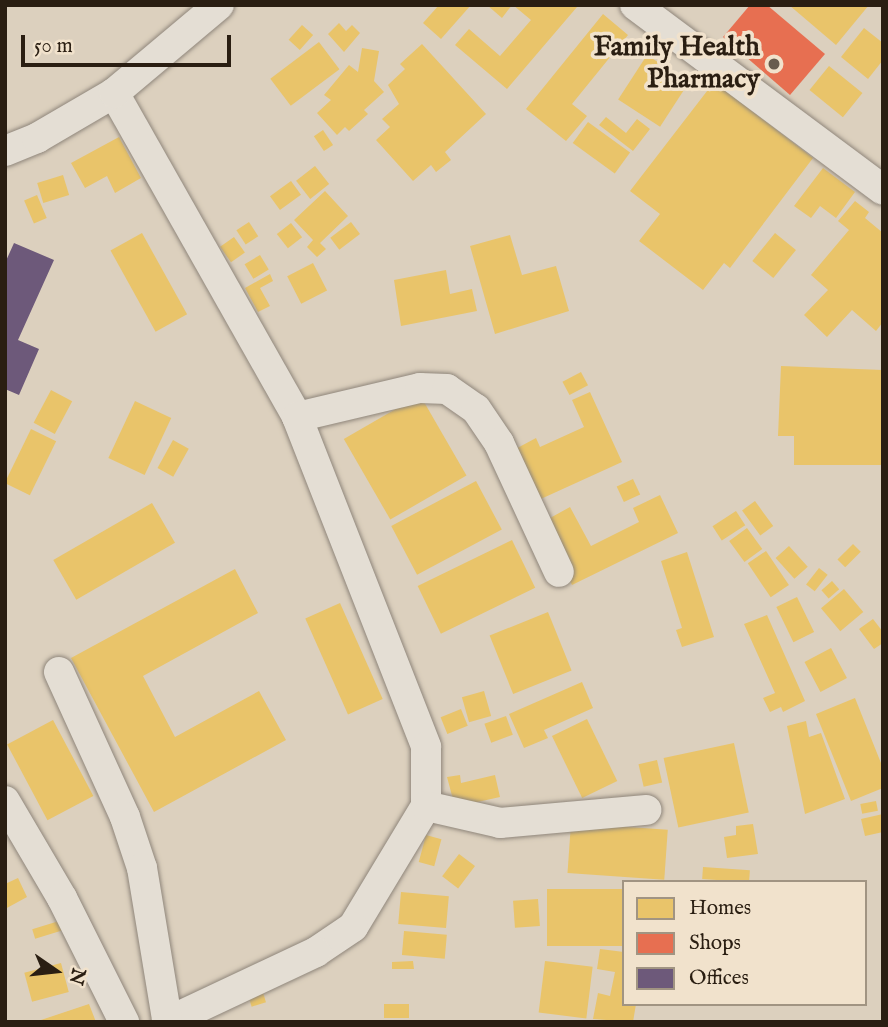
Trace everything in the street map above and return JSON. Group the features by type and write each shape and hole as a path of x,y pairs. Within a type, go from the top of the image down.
{"street":[{"path":"5,151 114,93 219,5"},
{"path":"635,5 883,190"},
{"path":"58,672 125,817 142,868 167,1020 316,952 353,927 426,806 426,747 297,417 114,93"},
{"path":"297,417 420,388 447,388 476,409 499,443 559,572"},
{"path":"5,801 62,898 124,1022"},
{"path":"426,806 500,823 646,810"}],"building: Homes":[{"path":"439,5 471,5 441,39 423,23"},
{"path":"487,5 512,5 502,18"},
{"path":"513,5 577,7 507,89 455,45 469,29 500,56 531,20"},
{"path":"789,5 869,5 836,45"},
{"path":"603,14 628,35 572,104 587,116 566,141 526,109"},
{"path":"339,23 346,31 352,25 360,33 344,52 328,34"},
{"path":"302,25 313,35 300,50 289,40"},
{"path":"864,28 883,43 883,60 868,79 841,57"},
{"path":"319,42 339,69 291,106 270,79"},
{"path":"422,44 486,114 445,152 451,160 436,172 431,165 413,181 376,140 390,127 382,119 399,104 388,85 405,69 400,64"},
{"path":"362,48 379,51 374,81 384,92 364,110 368,114 349,131 345,127 337,135 317,113 331,100 324,95 349,65 358,72"},
{"path":"647,55 689,82 660,127 618,99"},
{"path":"829,66 862,93 843,117 809,90"},
{"path":"714,82 813,158 730,268 724,263 703,290 639,241 660,214 630,191"},
{"path":"606,117 626,133 637,119 650,129 633,151 599,125"},
{"path":"588,122 630,153 615,174 573,143"},
{"path":"323,130 333,145 324,151 314,136"},
{"path":"119,137 141,178 115,193 107,176 85,188 71,163"},
{"path":"315,166 329,184 310,199 296,181"},
{"path":"823,168 855,192 836,218 820,206 811,218 794,206"},
{"path":"63,175 69,195 43,203 37,183"},
{"path":"291,181 301,195 280,210 270,196"},
{"path":"325,191 348,216 320,243 326,249 317,257 307,247 313,240 294,220"},
{"path":"37,195 47,218 34,223 24,200"},
{"path":"855,201 869,212 865,218 883,233 883,322 876,331 852,310 827,337 804,315 828,290 811,275 849,230 838,221"},
{"path":"249,222 258,236 246,244 236,230"},
{"path":"351,222 360,234 339,250 330,238"},
{"path":"291,223 302,237 288,248 277,234"},
{"path":"142,233 187,314 156,332 111,250"},
{"path":"775,233 796,250 773,278 752,261"},
{"path":"510,235 522,275 556,266 569,311 495,334 470,246"},
{"path":"234,237 245,253 231,262 220,247"},
{"path":"260,255 269,270 253,279 245,264"},
{"path":"313,263 327,291 301,304 287,276"},
{"path":"446,270 450,294 472,289 477,311 401,326 394,280"},
{"path":"270,274 273,281 260,288 270,306 258,312 245,288"},
{"path":"781,366 883,370 883,465 794,465 794,436 778,436"},
{"path":"581,372 588,385 570,395 562,382"},
{"path":"51,390 72,401 55,434 34,423"},
{"path":"590,392 622,462 532,503 508,453 536,438 540,447 584,427 572,400"},
{"path":"420,395 466,476 390,520 344,439"},
{"path":"135,401 171,418 145,475 108,458"},
{"path":"31,429 56,441 30,495 5,482"},
{"path":"173,440 189,449 173,477 157,468"},
{"path":"633,479 640,494 624,502 617,487"},
{"path":"476,481 502,530 417,575 391,526"},
{"path":"660,495 678,533 572,585 541,523 570,507 591,546 639,522 633,508"},
{"path":"755,501 773,526 760,535 742,510"},
{"path":"152,503 175,543 76,600 53,560"},
{"path":"736,511 745,525 722,541 713,526"},
{"path":"747,528 762,549 744,562 729,541"},
{"path":"512,540 535,588 441,634 418,586"},
{"path":"853,544 861,552 845,567 837,560"},
{"path":"789,546 808,567 794,579 776,558"},
{"path":"766,551 789,585 771,597 748,563"},
{"path":"687,552 714,637 682,647 676,630 682,628 661,561"},
{"path":"819,568 828,575 815,591 806,585"},
{"path":"235,569 258,613 143,676 175,737 259,691 286,740 154,812 71,658"},
{"path":"832,581 839,589 829,598 821,590"},
{"path":"844,589 863,612 840,631 821,608"},
{"path":"797,597 814,632 793,642 776,607"},
{"path":"340,603 383,699 348,714 305,618"},
{"path":"548,612 572,670 513,694 490,636"},
{"path":"767,615 805,701 783,712 781,707 770,712 763,698 775,693 744,624"},
{"path":"873,619 883,632 883,643 874,649 859,629"},
{"path":"831,648 847,678 820,692 805,662"},
{"path":"582,682 593,708 544,730 548,738 524,748 509,714"},
{"path":"484,691 491,716 469,722 462,697"},
{"path":"855,698 883,768 883,788 851,801 816,714"},
{"path":"461,709 468,726 447,734 441,717"},
{"path":"506,716 513,735 491,743 484,724"},
{"path":"587,719 617,781 582,798 552,736"},
{"path":"53,720 93,796 47,820 7,744"},
{"path":"806,721 809,737 821,733 845,799 805,814 787,726"},
{"path":"734,743 749,812 678,827 664,758"},
{"path":"657,760 662,782 644,787 638,764"},
{"path":"460,775 461,783 495,775 500,797 455,807 447,777"},
{"path":"876,801 878,811 862,814 860,804"},
{"path":"883,814 883,832 865,836 861,819"},
{"path":"571,823 668,830 664,880 568,873"},
{"path":"753,824 758,854 727,858 724,837 736,835 736,826"},
{"path":"426,835 441,839 434,866 419,862"},
{"path":"459,854 475,866 458,888 442,876"},
{"path":"703,867 750,870 749,880 702,879"},
{"path":"18,878 27,897 5,909 5,884"},
{"path":"547,889 622,889 622,946 547,946"},
{"path":"401,892 449,896 446,928 398,924"},
{"path":"538,899 540,926 515,928 513,901"},
{"path":"59,921 62,931 35,939 32,929"},
{"path":"404,931 447,935 445,959 402,955"},
{"path":"600,949 622,952 622,1006 636,1006 633,1022 593,1019 598,993 610,996 615,972 597,969"},
{"path":"413,961 414,969 392,969 392,962"},
{"path":"545,961 593,967 586,1018 539,1013"},
{"path":"61,963 69,992 32,1002 24,973"},
{"path":"261,986 266,1002 252,1007 247,990"},
{"path":"89,1004 96,1022 38,1022 38,1021"},
{"path":"384,1004 409,1004 409,1018 384,1018"}],"building: Shops":[{"path":"750,5 767,5 825,54 790,95 723,37"}],"building: Offices":[{"path":"14,243 54,260 18,340 39,349 19,395 5,389 5,263"}],"place":[{"name":"Family Health Pharmacy","path":"774,64"}]}
